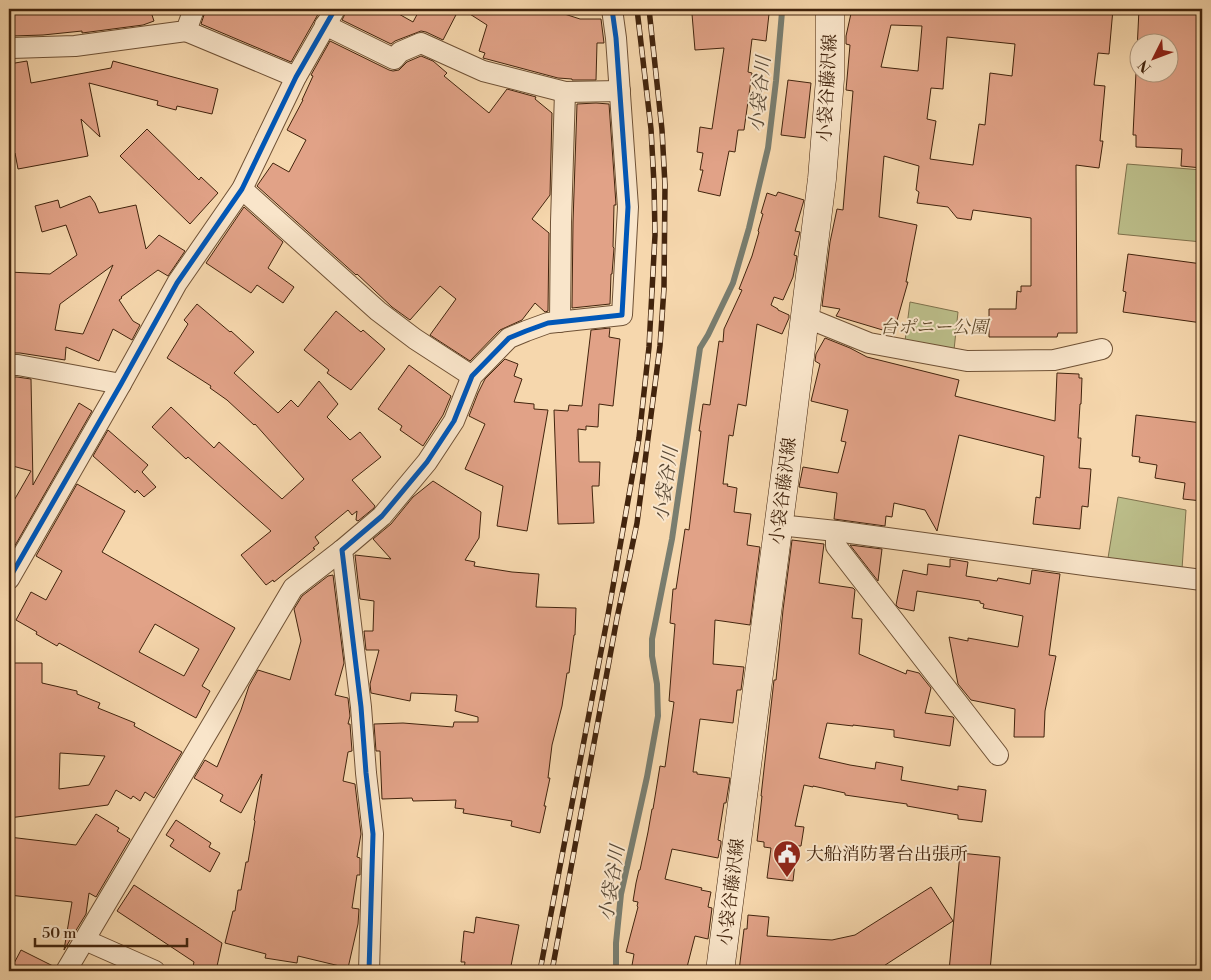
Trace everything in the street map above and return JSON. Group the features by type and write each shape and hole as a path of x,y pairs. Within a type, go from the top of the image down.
{"main road":[{"name":"小袋谷藤沢線","path":"720,971 822,179 830,79 830,9"}],"street":[{"path":"186,31 194,9"},
{"path":"66,971 293,588 382,516 427,462 454,421 472,376 508,338 548,323 622,315 628,207 616,38 612,9"},
{"path":"9,580 177,283 242,189 296,78 330,17 394,59 400,52 421,43 483,71 565,92 620,91"},
{"path":"9,49 75,46 186,31 296,78"},
{"path":"560,322 565,92"},
{"path":"242,189 378,311 415,339 472,376"},
{"path":"805,317 869,343 967,361 1054,360 1102,349"},
{"path":"9,365 18,364 121,384"},
{"path":"778,525 836,531 1202,580"},
{"path":"836,531 836,546 998,755"},
{"path":"342,550 361,707 373,834 369,971"},
{"path":"85,940 155,971"}],"green space":[{"path":"1127,164 1202,170 1202,242 1118,234"},
{"name":"台ポニー公園","path":"910,302 958,312 954,350 905,341"},
{"path":"1118,497 1186,510 1182,569 1108,558"}],"building":[{"path":"10,9 150,9 154,21 143,25 82,33 82,31 12,36"},
{"path":"206,9 321,9 291,62 201,24"},
{"path":"347,9 390,9 413,22 420,9 459,9 443,40 421,31 391,44 342,20"},
{"path":"462,9 549,9 580,19 601,19 604,43 597,43 596,80 558,78 483,58 485,53 479,51 487,25"},
{"path":"720,9 756,9 755,12 769,14 766,41 752,39 748,72 752,73 744,130 738,130 735,152 729,151 720,196 698,191 703,170 700,170 703,153 697,152 700,127 712,129 724,48 695,50 692,14 720,12"},
{"path":"852,9 1113,9 1109,54 1098,53 1094,85 1105,86 1100,141 1103,141 1099,168 1076,165 1077,333 1058,333 1057,337 989,337 989,309 1016,309 1017,291 1021,292 1021,286 1031,286 1031,218 973,210 971,220 957,218 948,207 917,203 919,192 916,190 919,166 884,156 879,217 917,225 906,282 908,282 894,331 887,329 886,331 836,316 840,309 822,306 830,242 837,209 843,210 853,91 846,90 850,45 846,44","holes":["891,25 922,26 918,71 881,67","947,37 1015,44 1012,76 990,73 985,125 979,124 973,165 930,159 936,121 927,119 931,88 943,89"]},
{"path":"1139,9 1202,9 1202,168 1181,166 1182,149 1136,147 1136,135 1133,135 1136,82 1178,82 1178,32 1138,32"},
{"path":"330,41 393,71 399,70 407,62 421,56 433,61 447,73 444,76 489,113 507,89 536,97 535,99 552,113 550,195 532,219 549,233 548,311 545,312 535,303 522,320 500,330 470,361 430,335 456,299 440,286 410,320 392,307 257,186 273,163 289,172 306,140 287,130 303,100 313,76 311,75"},
{"path":"27,61 31,83 111,68 113,61 218,89 212,114 177,106 176,110 157,105 158,101 89,83 100,137 81,119 88,156 18,169 15,153 9,155 9,64"},
{"path":"788,80 811,83 805,138 781,135"},
{"path":"577,104 609,104 614,175 616,205 614,205 614,248 610,304 572,308"},
{"path":"147,129 199,180 201,177 218,193 190,224 120,156"},
{"path":"778,192 804,200 795,231 800,232 794,255 797,256 793,277 783,300 774,297 771,305 789,315 789,318 782,334 757,324 746,406 738,404 733,436 729,435 723,484 737,488 734,512 751,514 747,545 760,547 750,625 715,620 713,664 744,667 741,690 737,690 733,723 700,719 693,772 730,778 718,840 721,841 721,844 718,858 672,849 665,879 711,892 708,907 712,908 708,939 695,936 686,971 631,971 634,954 626,952 638,907 638,902 633,901 653,809 660,766 665,767 674,702 669,701 675,624 670,623 673,589 676,589 685,529 689,530 703,404 710,405 719,341 723,342 724,329 742,290 739,289 759,232 763,214 761,213 767,193 776,196"},
{"path":"90,196 99,213 136,205 146,249 159,235 185,251 168,276 158,270 121,297 119,300 133,321 140,325 132,340 113,329 99,361 66,347 65,360 9,353 9,272 50,274 77,255 66,225 42,232 35,206 58,200 60,208","holes":["113,265 83,334 55,330 60,304"]},
{"path":"244,207 283,242 268,268 294,287 283,303 257,285 251,293 206,263"},
{"path":"1128,254 1202,264 1202,323 1123,312 1126,292 1123,291"},
{"path":"197,304 254,352 234,373 278,413 291,400 298,407 319,381 338,404 327,417 350,440 360,432 381,457 352,480 375,506 374,508 358,521 356,520 357,511 352,515 348,510 315,537 319,543 313,548 315,549 274,582 273,580 266,585 241,555 271,531 188,457 186,459 152,427 171,407 214,448 219,442 282,499 304,479 255,424 210,388 211,386 167,358 188,324 184,320"},
{"path":"336,311 361,332 363,330 385,349 351,390 327,373 329,370 304,350"},
{"path":"610,328 609,337 620,339 613,406 599,404 598,427 586,426 586,430 578,429 579,462 600,462 599,486 592,486 594,523 558,524 554,410 568,411 569,405 582,406 591,330"},
{"path":"825,338 867,357 959,380 955,396 1055,421 1057,373 1079,374 1079,378 1082,378 1078,438 1081,438 1079,468 1091,469 1088,507 1082,506 1080,529 1033,524 1036,497 1040,498 1044,456 959,435 937,531 925,510 894,503 892,517 886,516 885,526 834,519 837,493 799,487 803,467 838,473 846,442 841,441 848,410 811,401 820,364 815,361 816,354"},
{"path":"505,359 518,364 514,376 522,379 514,402 534,404 534,409 548,410 527,531 497,526 503,486 465,469 485,424 469,416 485,379"},
{"path":"409,365 451,396 443,415 423,446 400,430 402,426 378,409"},
{"path":"9,377 31,379 33,485 79,403 92,411 9,556 9,509 31,471 9,465"},
{"path":"1136,415 1202,423 1202,501 1183,499 1185,483 1155,478 1157,465 1139,462 1140,457 1132,456"},
{"path":"108,430 148,465 142,472 156,487 144,497 137,490 135,493 93,456"},
{"path":"433,481 481,512 479,538 465,560 475,562 474,566 539,574 536,607 576,608 575,635 569,673 567,673 562,706 552,745 548,778 550,778 540,833 511,826 512,821 463,813 464,809 455,808 456,800 413,801 412,798 382,799 380,751 376,751 374,724 403,723 453,727 454,722 478,722 478,717 455,711 457,695 411,693 410,701 371,693 370,684 379,650 366,650 364,631 373,631 374,601 360,599 355,555 391,559 373,539 391,524 413,497"},
{"path":"77,484 125,511 102,552 235,628 202,686 210,691 196,718 59,643 57,646 16,620 31,592 46,600 62,571 36,556","holes":["155,624 199,649 184,676 139,652"]},
{"path":"792,540 824,544 819,583 853,588 855,590 852,618 862,619 859,654 906,674 907,670 919,673 931,688 925,713 954,718 950,746 894,737 894,730 827,723 819,758 875,769 876,762 903,767 901,780 958,790 958,786 986,790 982,822 958,819 958,815 907,806 907,804 845,795 845,793 804,785 795,826 804,827 801,846 797,846 793,881 767,878 771,848 764,847 764,842 757,841 774,680 776,680"},
{"path":"850,545 882,549 878,581"},
{"path":"950,559 968,562 966,576 997,581 998,578 1030,584 1032,570 1060,574 1049,655 1056,656 1045,711 1044,737 1014,737 1015,709 971,700 958,684 949,637 968,641 968,638 1018,647 1023,616 983,608 984,604 980,603 980,601 917,591 914,611 899,608 896,605 903,570 927,575 928,564 950,567"},
{"path":"333,575 344,663 335,695 348,698 350,716 348,724 350,724 352,751 348,752 343,781 355,784 361,834 357,857 360,858 360,875 357,875 352,908 359,909 358,924 348,968 298,956 297,963 265,958 266,954 225,943 233,911 235,911 238,890 241,890 246,862 248,862 262,774 241,813 220,801 223,795 194,778 205,760 217,767 249,686 258,670 290,680 301,641 294,609 302,596 328,576"},
{"path":"9,663 42,663 42,683 77,691 77,694 100,703 98,708 135,723 134,726 182,752 154,798 145,792 140,801 133,796 131,799 116,790 108,805 9,818","holes":["60,753 105,756 89,785 59,789"]},
{"path":"96,814 119,828 117,831 130,839 96,897 89,893 86,914 64,950 72,902 9,895 9,837 76,845"},
{"path":"176,820 211,843 209,847 220,853 210,872 170,846 174,840 166,835"},
{"path":"960,853 1000,857 990,971 949,971"},
{"path":"134,885 222,943 216,971 192,971 194,962 117,911"},
{"path":"931,887 953,921 876,971 739,971 744,929 747,929 748,915 769,917 767,936 832,940 855,935"},
{"path":"476,917 519,925 510,971 464,969 465,962 461,962 464,931 474,933"},
{"path":"21,950 55,967 54,971 10,971"}],"waterway":[{"name":"小袋谷川","path":"616,971 616,943 621,894 647,777 658,716 652,639 672,539 700,348 733,283 749,228 768,148 783,9"}],"railway":[{"path":"540,971 608,615 639,438 649,347 655,235 654,184 651,129 637,9"},
{"path":"552,971 617,618 637,523 660,346 664,288 665,185 662,130 649,9"}],"cycle path":[{"path":"9,579 177,283 242,189 296,77 335,9"},
{"path":"369,971 373,834 361,707 342,550 382,516 427,462 454,421 472,376 509,338 548,323 622,315 628,207 616,38 612,9"}],"place":[{"name":"大船消防署台出張所","path":"787,878"}]}
